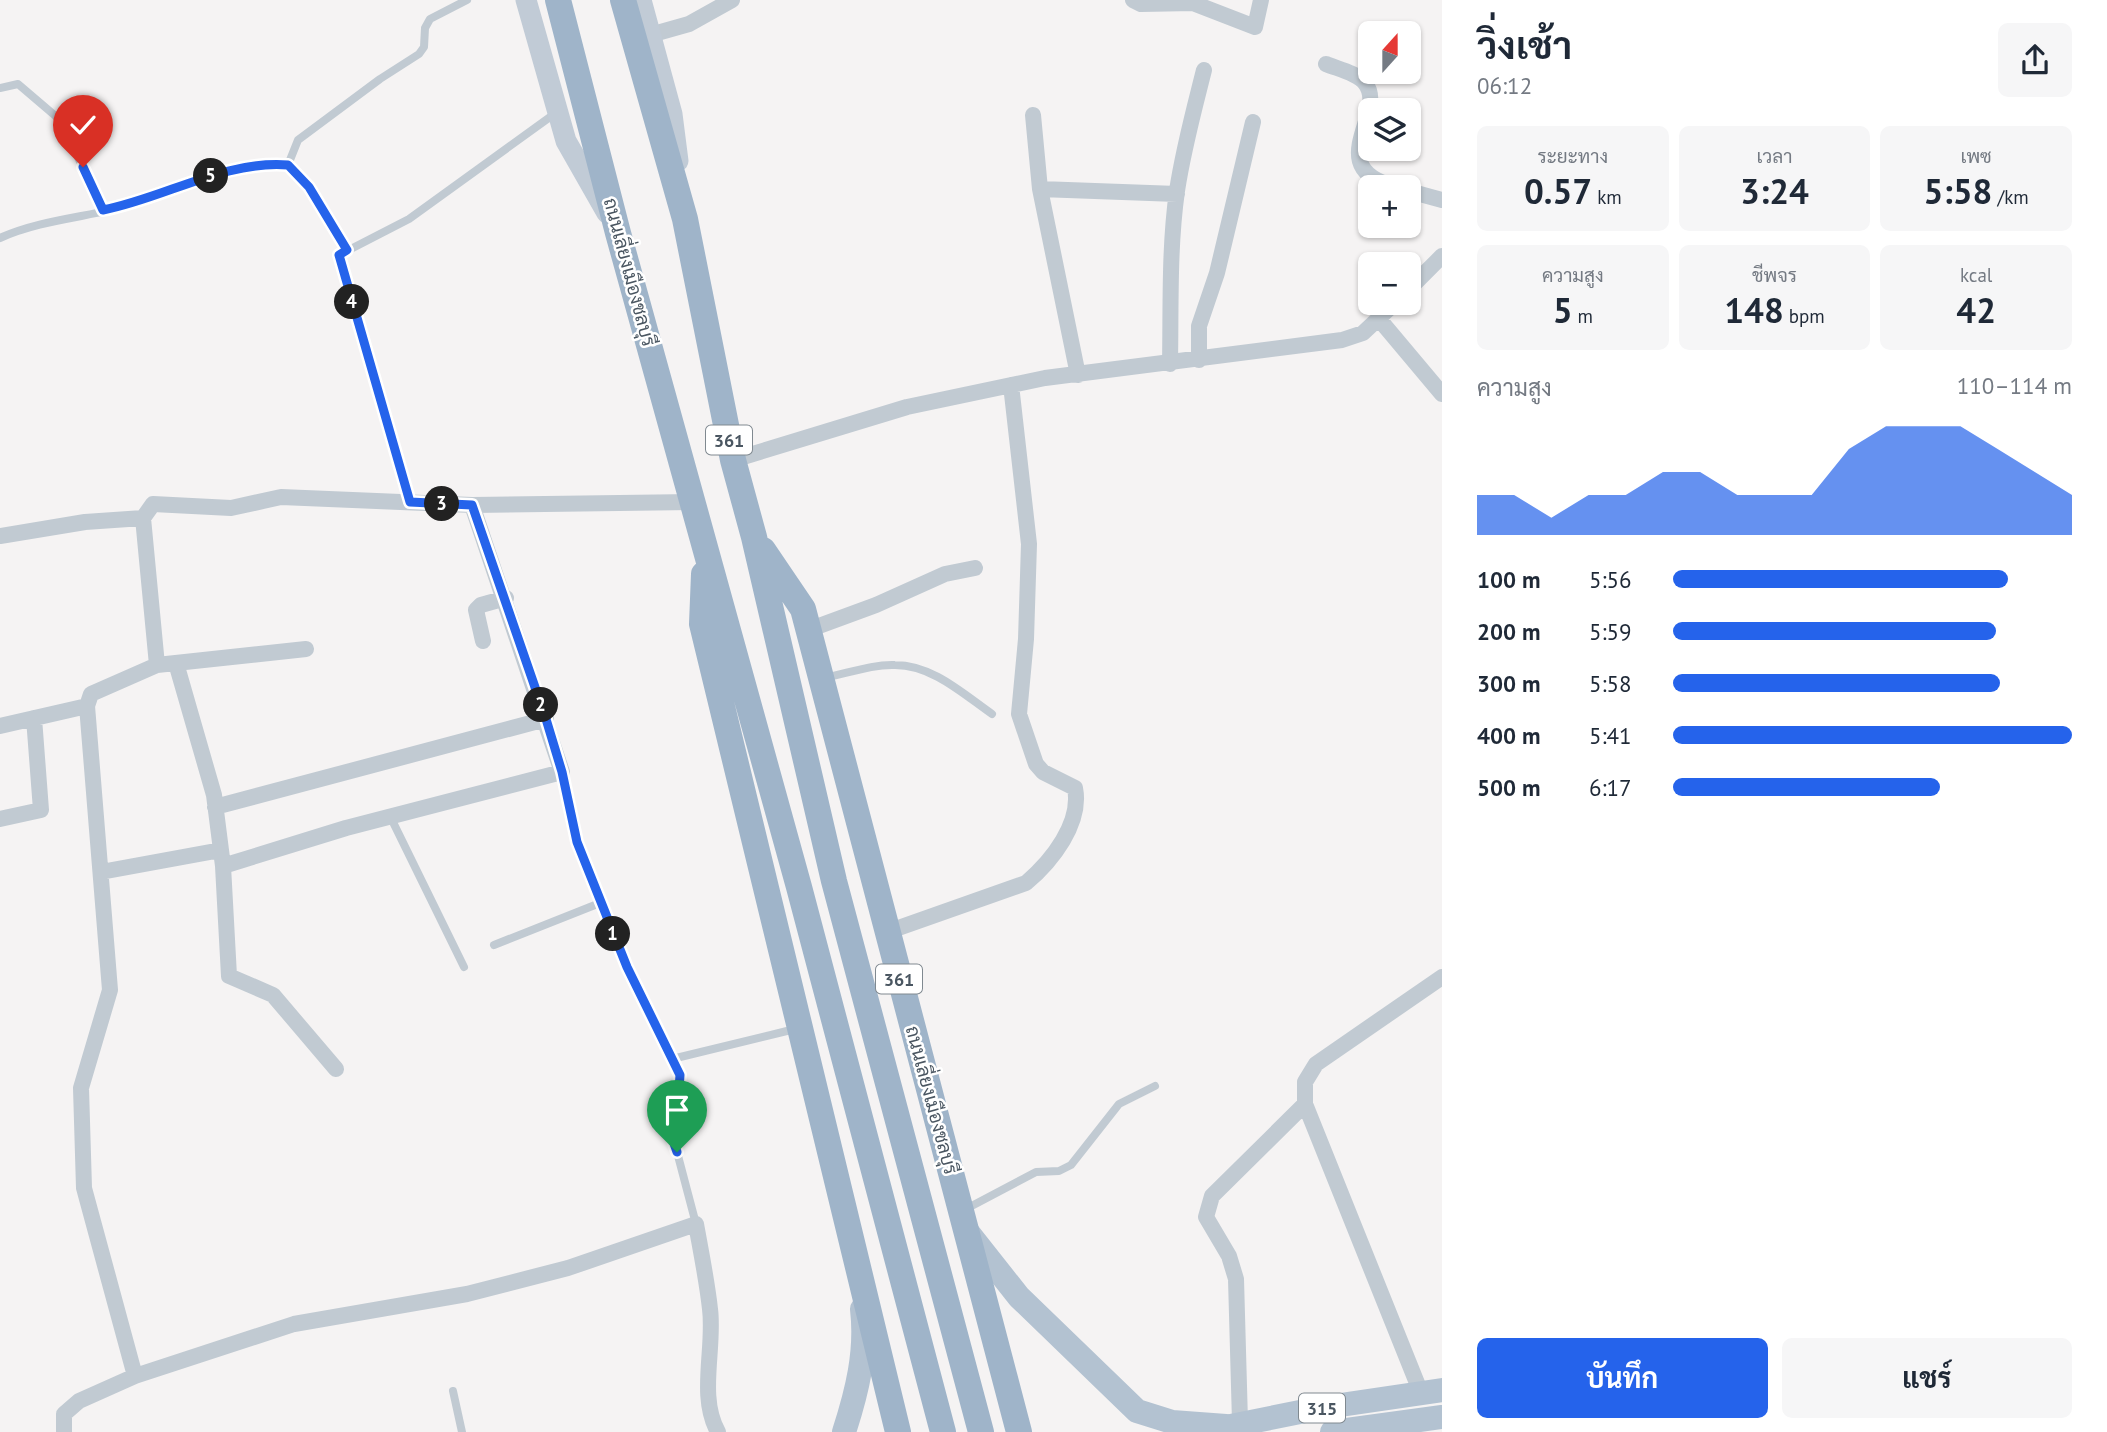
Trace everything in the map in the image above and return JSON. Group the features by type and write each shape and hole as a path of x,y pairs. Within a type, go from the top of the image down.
{"highway":[{"name":"ถนนเลี่ยงเมืองชลบุรี","path":"558,0 618,233 799,887 943,1432"},
{"name":"ถนนเลี่ยงเมืองชลบุรี","path":"623,0 685,219 733,460 754,537 834,881 981,1432"},
{"name":"ถนนเลี่ยงเมืองชลบุรี","path":"754,537 803,609 1016,1421"},
{"name":"ถนนเลี่ยงเมืองชลบุรี","path":"704,544 702,624 899,1431"},
{"path":"991,1432 1016,1421"}],"main road":[{"name":"361","path":"526,0 566,141 618,233"},
{"name":"361","path":"641,0 672,114 685,219"},
{"path":"964,1221 1019,1297 1137,1411 1172,1422 1223,1427"},
{"path":"844,1432 859,1385 864,1326 858,1267"},
{"name":"315","path":"1223,1427 1432,1391"},
{"name":"315","path":"1332,1432 1413,1427 1442,1417"}],"street":[{"path":"650,35 690,24 732,0"},
{"path":"1133,0 1141,4 1193,3 1255,27 1261,0"},
{"path":"1326,64 1366,84 1369,100 1359,150 1364,171 1369,175"},
{"path":"1170,364 1171,266 1177,194 1183,156 1205,70"},
{"path":"1033,115 1040,189 1078,375"},
{"path":"1199,359 1199,326 1217,273 1253,122"},
{"path":"1040,189 1177,194"},
{"path":"1421,194 1442,200"},
{"path":"1421,277 1442,256"},
{"path":"733,460 907,407 1011,386 1342,340 1363,333 1383,315"},
{"path":"1379,319 1442,394"},
{"path":"887,932 1026,883 1043,869 1063,839 1075,813 1075,788 1043,772 1035,764 1019,714 1026,639 1029,544 1011,386"},
{"path":"0,536 85,522 142,517 153,504 231,508 281,497 472,505 693,502"},
{"path":"223,866 390,816 562,772 506,598 472,505"},
{"path":"142,517 157,665"},
{"path":"808,630 876,606 945,574 975,568"},
{"path":"483,641 475,610 481,605 506,598"},
{"path":"135,1376 84,1188 81,1088 110,990 87,706 91,694 157,665 306,649"},
{"path":"176,663 215,807 223,866 229,976 273,995 336,1069"},
{"path":"0,726 87,706"},
{"path":"0,820 41,810 34,718"},
{"path":"215,807 546,719"},
{"path":"101,873 221,850"},
{"path":"1432,1391 1305,1104 1305,1082 1316,1064 1442,977"},
{"path":"1223,1427 1236,1279 1228,1256 1206,1217 1212,1196 1305,1104"},
{"path":"64,1432 64,1414 79,1402 135,1376 294,1324 467,1294 568,1268 696,1223 710,1310 708,1386 712,1423 718,1432"}],"lane":[{"path":"288,165 299,140 380,79 419,54 424,47 425,28 430,19 467,0"},
{"path":"0,88 18,84 59,119 103,210"},
{"path":"410,502 339,255 409,219 556,112"},
{"path":"0,239 134,204 222,173 288,165"},
{"path":"288,165 309,187 347,250"},
{"path":"821,679 892,664 913,667 947,682 992,714"},
{"path":"562,772 577,842 600,903 680,1075 679,1089 663,1112 696,1223"},
{"path":"390,816 464,967"},
{"path":"494,945 600,903"},
{"path":"672,1059 801,1027"},
{"path":"964,1221 1036,1172 1059,1171 1071,1165 1119,1104 1155,1086"},
{"path":"453,1391 463,1432"}],"route":[{"path":"83,167 103,210 134,204 222,173 288,165 297,171 309,187 327,222 347,250 339,255 410,502 472,505 546,719 562,772 577,842 627,967 680,1075 679,1089 663,1112 677,1152"}]}
